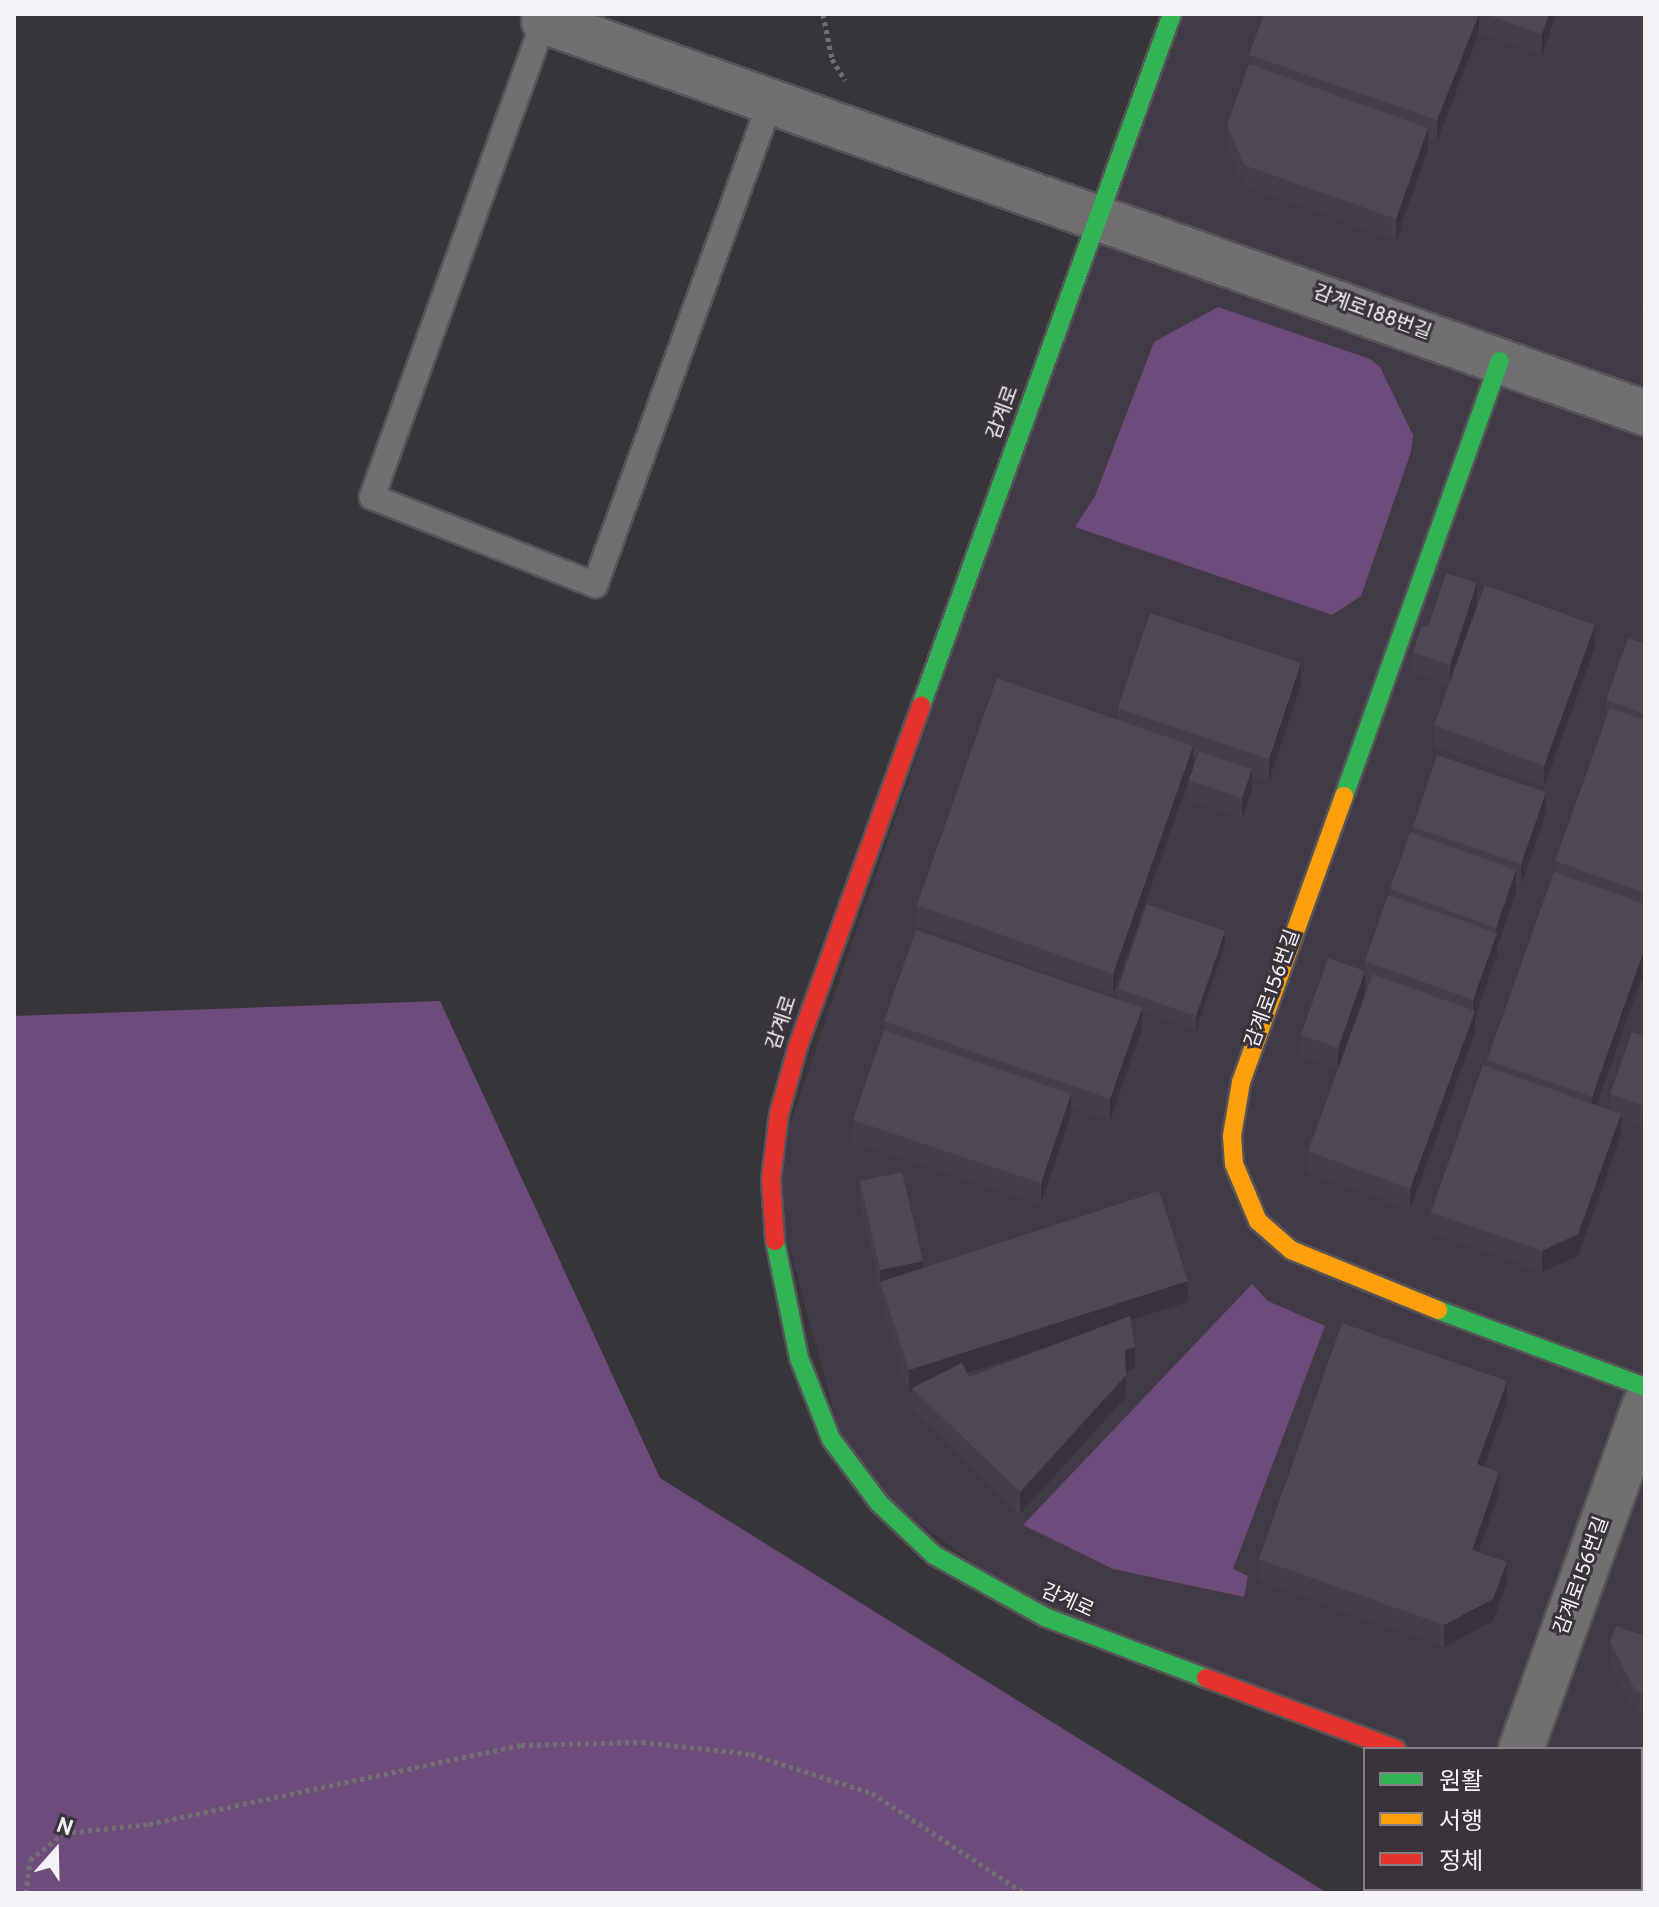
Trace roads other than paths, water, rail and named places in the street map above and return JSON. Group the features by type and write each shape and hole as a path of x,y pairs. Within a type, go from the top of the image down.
{"main road":[{"name":"감계로","path":"1172,14 798,1046 779,1114 771,1179 778,1268 799,1358 831,1439 879,1503 934,1555 1045,1617 1391,1747"},
{"name":"감계로156번길","path":"1500,361 1241,1082 1232,1136 1234,1164 1258,1221 1291,1250 1323,1267 1645,1387"}],"street":[{"name":"감계로188번길","path":"543,18 770,103 1099,216 1645,413"},
{"name":"감계로156번길","path":"1522,1747 1645,1404"}],"lane":[{"path":"543,18 372,497 595,585 770,103"}]}
